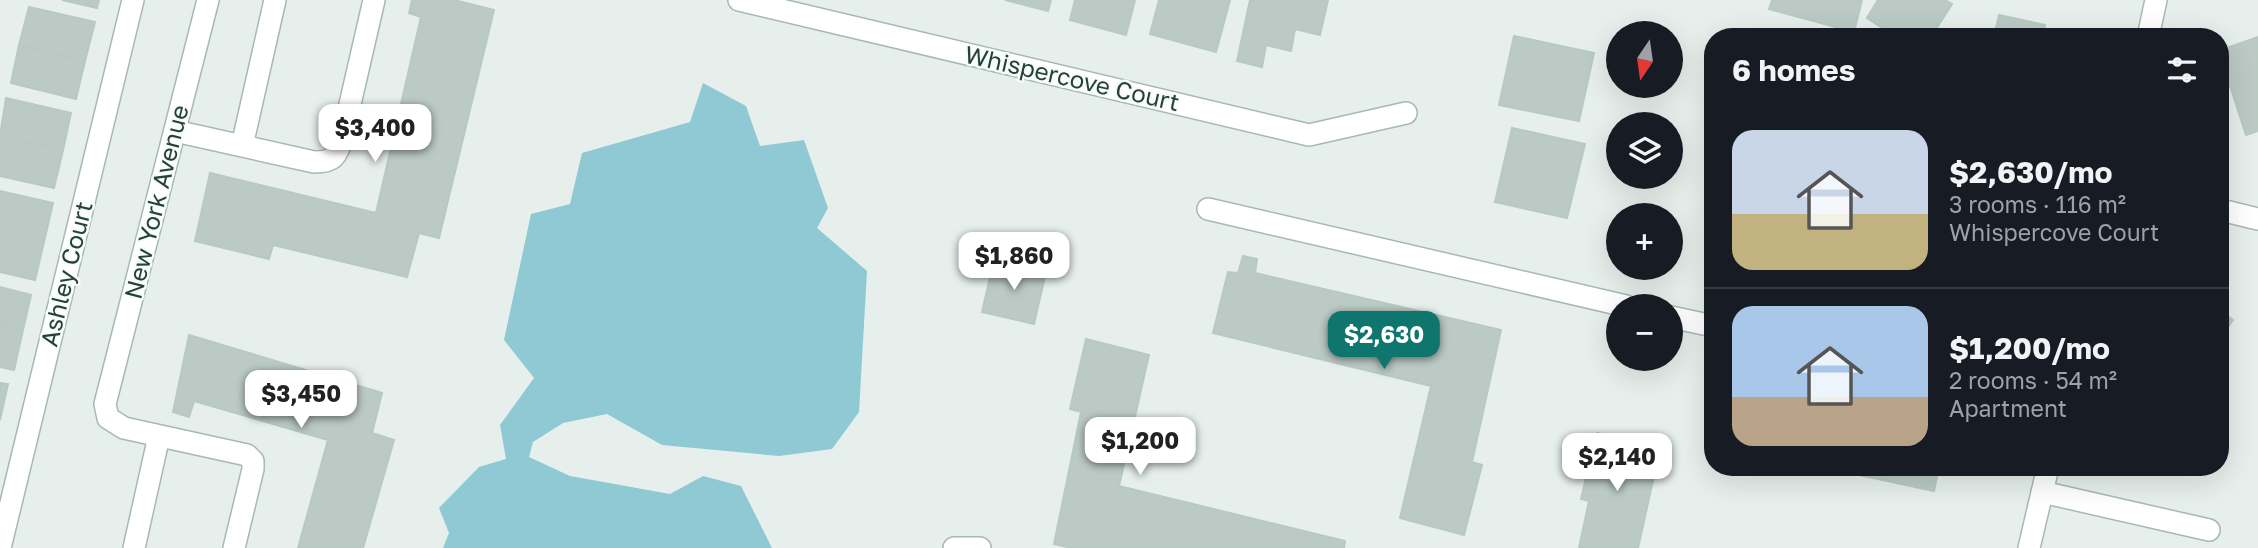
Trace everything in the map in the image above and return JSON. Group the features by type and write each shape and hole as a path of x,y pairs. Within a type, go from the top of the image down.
{"street":[{"name":"Ashley Court","path":"0,548 133,0"},
{"name":"New York Avenue","path":"159,436 124,428 107,418 105,404 208,0"},
{"path":"242,146 275,0"},
{"path":"175,131 314,162 326,162 337,155 374,0"},
{"name":"Whispercove Court","path":"738,0 1309,135 1406,113"},
{"path":"2150,28 2156,0"},
{"path":"1208,209 1606,301"},
{"path":"2229,212 2258,219"},
{"path":"1683,320 1704,324"},
{"path":"134,548 159,436 247,455 253,461 234,548"},
{"path":"2029,548 2046,476"},
{"path":"2042,492 2208,530"},
{"path":"954,548 979,548"}],"water":[{"path":"703,83 746,106 760,146 804,140 828,208 817,228 867,271 859,412 832,449 779,456 662,445 607,414 563,423 533,442 529,457 570,476 670,494 703,476 741,486 772,548 443,548 449,533 439,508 479,467 506,459 500,425 534,378 504,340 531,214 570,204 582,153 690,122"}],"building":[{"path":"62,0 99,0 97,8"},
{"path":"412,0 454,0 494,10 439,238 419,233 407,277 273,245 269,259 195,241 210,173 376,213 421,17 409,13"},
{"path":"1005,0 1051,0 1048,11"},
{"path":"1075,0 1135,0 1126,35 1070,20"},
{"path":"1159,0 1230,0 1216,52 1150,34"},
{"path":"1250,0 1328,0 1320,35 1295,29 1291,51 1266,45 1262,67 1237,61"},
{"path":"1772,0 1862,0 1855,28 1839,28 1769,9"},
{"path":"1878,0 1945,0 1952,4 1937,28 1882,28 1867,18"},
{"path":"29,7 95,22 85,61 19,45"},
{"path":"1999,15 2045,25 2044,28 1996,28"},
{"path":"1514,36 1594,53 1579,121 1499,105"},
{"path":"2258,37 2258,131 2246,135 2229,83 2229,47"},
{"path":"19,45 85,61 76,99 11,83"},
{"path":"6,98 71,113 63,150 0,136"},
{"path":"1512,128 1585,144 1567,218 1495,202"},
{"path":"0,136 63,150 54,188 0,176"},
{"path":"0,191 53,203 44,242 0,231"},
{"path":"0,231 44,242 35,280 0,272"},
{"path":"1243,256 1257,259 1255,273 1501,330 1472,462 1482,465 1464,535 1400,518 1431,386 1213,333 1228,272 1238,273"},
{"path":"994,260 1046,272 1034,324 982,312"},
{"path":"0,287 31,295 23,330 0,325"},
{"path":"0,325 23,330 14,370 0,367"},
{"path":"189,335 382,393 372,433 394,440 363,548 298,548 328,440 194,401 189,417 173,412"},
{"path":"1086,339 1149,355 1119,486 1345,541 1344,548 1071,548 1054,544 1081,412 1070,409"},
{"path":"0,383 8,384 0,420"},
{"path":"1597,433 1660,449 1638,548 1579,548 1589,501 1581,499"},
{"path":"1864,476 1937,476 1934,491"}]}
